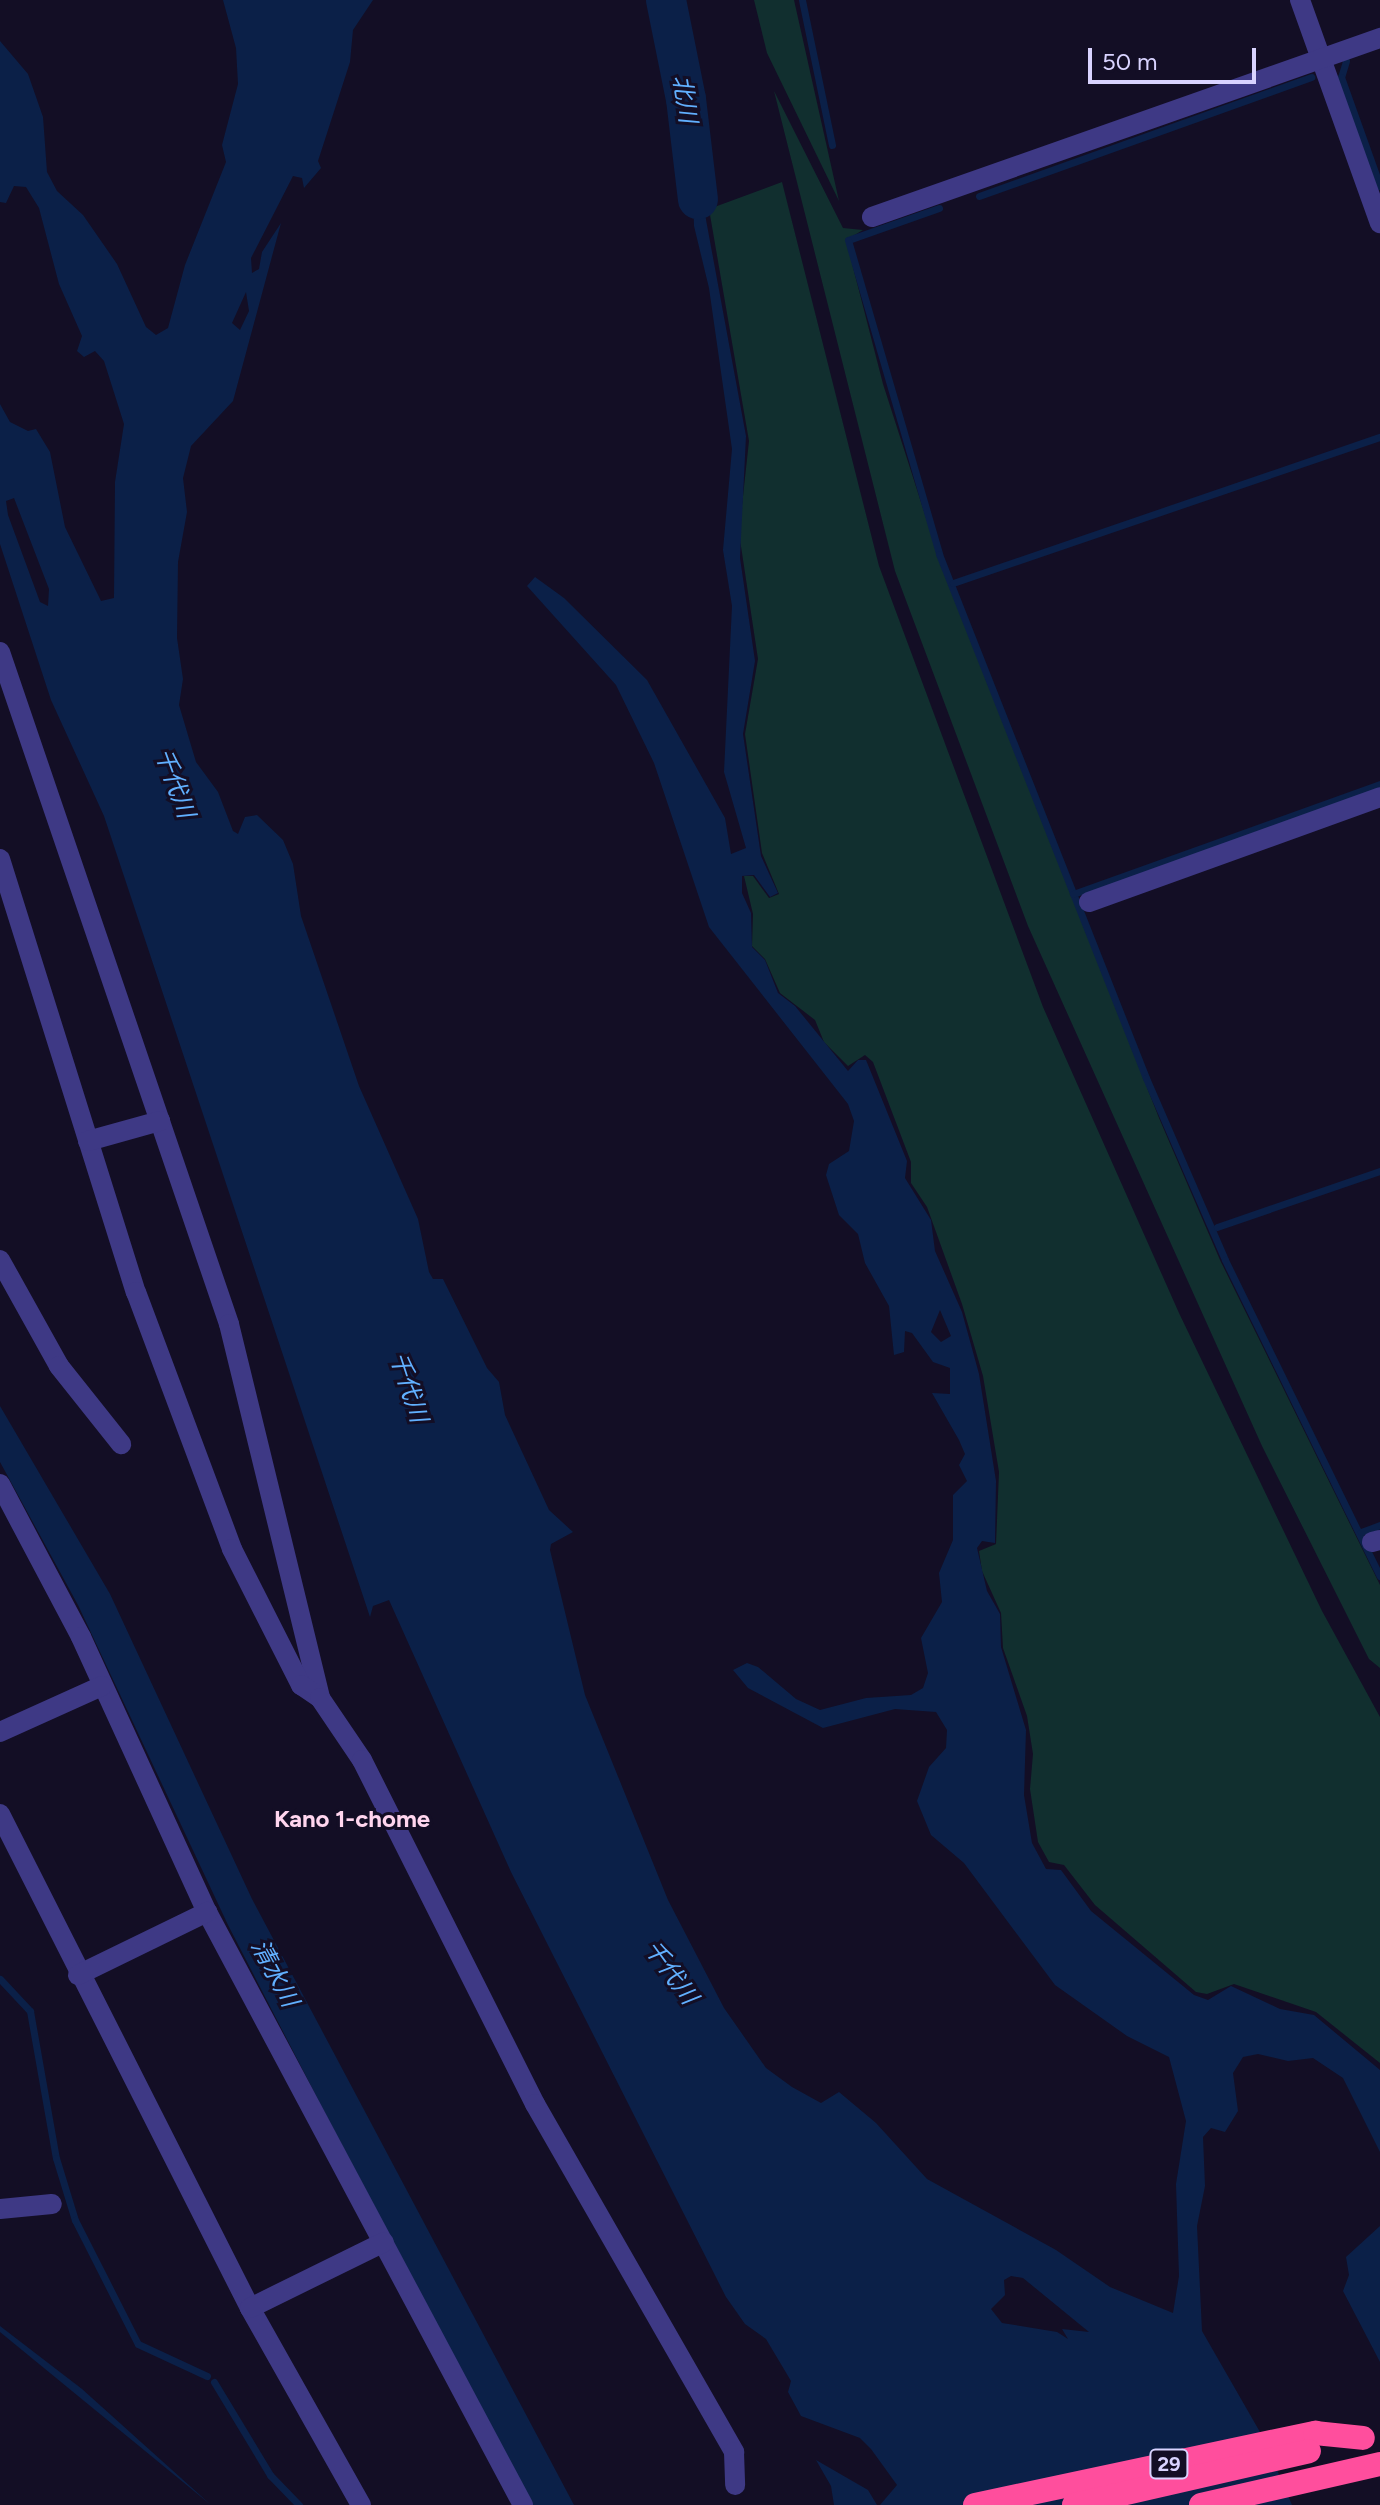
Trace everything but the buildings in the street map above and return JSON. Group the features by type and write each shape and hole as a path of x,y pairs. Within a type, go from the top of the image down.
{"highway":[{"name":"29","path":"975,2505 1315,2433 1372,2436"},
{"name":"29","path":"1074,2505 1372,2436"},
{"name":"29","path":"1201,2505 1380,2464"}],"street":[{"path":"1300,0 1380,223"},
{"path":"872,217 1380,38"},
{"path":"0,652 229,1324 320,1698 362,1760 535,2104 734,2452 735,2485"},
{"path":"1089,902 1380,797"},
{"path":"0,859 136,1292 232,1549 301,1685 320,1698"},
{"path":"88,1141 160,1121"},
{"path":"0,1260 59,1366 121,1444"},
{"path":"0,1484 102,1686 207,1912 523,2505"},
{"path":"0,1732 102,1686"},
{"path":"0,1814 78,1975 250,2308 361,2505"},
{"path":"78,1975 207,1912"},
{"path":"0,2209 52,2204"},
{"path":"250,2308 384,2242"}],"green space":[{"path":"754,0 794,0 839,201 767,53"},
{"path":"774,91 843,228 863,230 846,240 883,384 938,555 1159,1118 1220,1260 1380,1585 1380,1668 1369,1659 1262,1446 1028,926 895,571"},
{"path":"782,182 879,566 1043,1007 1179,1313 1322,1611 1380,1717 1380,2063 1316,2012 1234,1984 1207,1994 1196,1992 1095,1905 1064,1865 1049,1862 1038,1842 1030,1789 1033,1754 1027,1716 1003,1648 1001,1613 982,1571 979,1551 996,1544 999,1472 983,1376 962,1304 927,1207 911,1183 911,1162 873,1062 865,1055 848,1066 824,1042 815,1020 780,993 765,959 752,946 753,914 744,876 753,876 769,898 779,894 762,853 745,734 758,659 739,533 749,441 709,209"}],"water":[{"name":"千代川","path":"223,0 373,0 353,30 350,62 318,161 321,168 304,188 302,178 293,176 251,258 252,273 259,269 262,252 281,223 233,401 191,446 183,478 187,512 178,562 177,638 183,679 179,705 196,762 218,792 233,831 238,834 245,817 257,815 283,840 293,864 301,916 359,1086 418,1219 429,1272 433,1279 443,1279 487,1368 499,1382 505,1415 549,1510 573,1532 551,1544 550,1550 585,1695 668,1900 724,2008 766,2068 821,2103 839,2092 876,2123 927,2179 1056,2250 1110,2287 1173,2313 1179,2276 1176,2184 1186,2121 1169,2057 1127,2036 1055,1985 964,1863 931,1835 917,1801 929,1767 946,1748 947,1730 936,1712 895,1709 823,1728 748,1688 733,1670 747,1663 758,1667 796,1699 820,1710 866,1698 911,1695 923,1688 928,1673 921,1638 942,1602 939,1573 953,1540 953,1495 967,1481 959,1465 965,1454 932,1393 950,1394 950,1368 933,1362 912,1333 905,1331 904,1352 894,1355 889,1306 865,1263 858,1234 839,1215 826,1175 829,1164 849,1151 854,1121 848,1104 709,927 654,763 616,685 527,586 535,577 564,598 647,680 725,818 731,854 746,848 724,772 732,606 723,550 732,449 709,288 694,226 693,195 699,192 702,198 746,436 740,558 755,661 743,734 761,856 778,893 770,897 754,875 742,876 742,893 751,913 752,947 765,960 778,993 795,1006 848,1071 858,1060 866,1060 907,1161 905,1178 931,1220 935,1251 962,1312 979,1374 996,1481 995,1543 982,1541 977,1548 987,1591 1000,1614 1001,1647 1026,1730 1024,1795 1032,1843 1046,1869 1061,1870 1091,1911 1194,1995 1208,2000 1231,1986 1280,2009 1314,2015 1380,2070 1380,2152 1343,2078 1313,2058 1288,2061 1258,2054 1243,2057 1233,2073 1238,2111 1225,2132 1211,2128 1203,2137 1205,2186 1197,2226 1202,2331 1264,2439 1292,2505 880,2505 897,2485 871,2449 860,2438 801,2416 788,2392 791,2381 766,2339 745,2324 726,2297 511,1872 389,1600 373,1606 370,1617 104,816 51,700 0,544 0,404 10,422 28,431 36,429 50,452 65,527 101,601 114,598 115,482 124,424 104,361 95,351 84,357 77,351 82,336 59,284 39,208 26,187 14,186 6,203 0,202 0,41 28,74 43,117 47,172 57,191 83,215 117,264 146,327 156,335 168,328 185,265 226,162 222,145 238,84 236,48","holes":["246,292 249,311 240,330 232,323","14,498 49,589 48,606 40,602 8,515 6,501","940,1310 951,1336 941,1342 931,1332","1011,2276 1023,2278 1089,2332 1062,2329 1068,2339 1057,2332 1002,2323 991,2309 1005,2295 1004,2280"]},
{"path":"654,0 676,0 697,103 679,113"},
{"name":"清水川","path":"0,1406 110,1594 252,1899 574,2505 533,2505 324,2111 228,1925 78,1605 0,1462"},
{"path":"1380,2226 1380,2362 1343,2291 1349,2275 1346,2257"},
{"path":"0,2326 82,2389 211,2505 0,2332"},
{"path":"816,2460 868,2490 877,2505 834,2505 831,2486"}],"waterway":[{"name":"北川","path":"666,0 686,99 698,199"},
{"path":"802,0 832,145"},
{"path":"1346,61 1341,77 1380,186"},
{"path":"979,196 1311,77"},
{"path":"939,208 848,240 939,554 1146,1078 1225,1260 1380,1576"},
{"path":"953,583 1380,437"},
{"path":"1073,894 1380,784"},
{"path":"1217,1227 1380,1171"},
{"path":"1361,1532 1380,1525"},
{"path":"0,1979 30,2011 56,2158 75,2220 138,2344 207,2376"},
{"path":"214,2382 270,2475 299,2505"}],"district":[{"name":"Kano 1-chome","path":"352,1819"}]}
